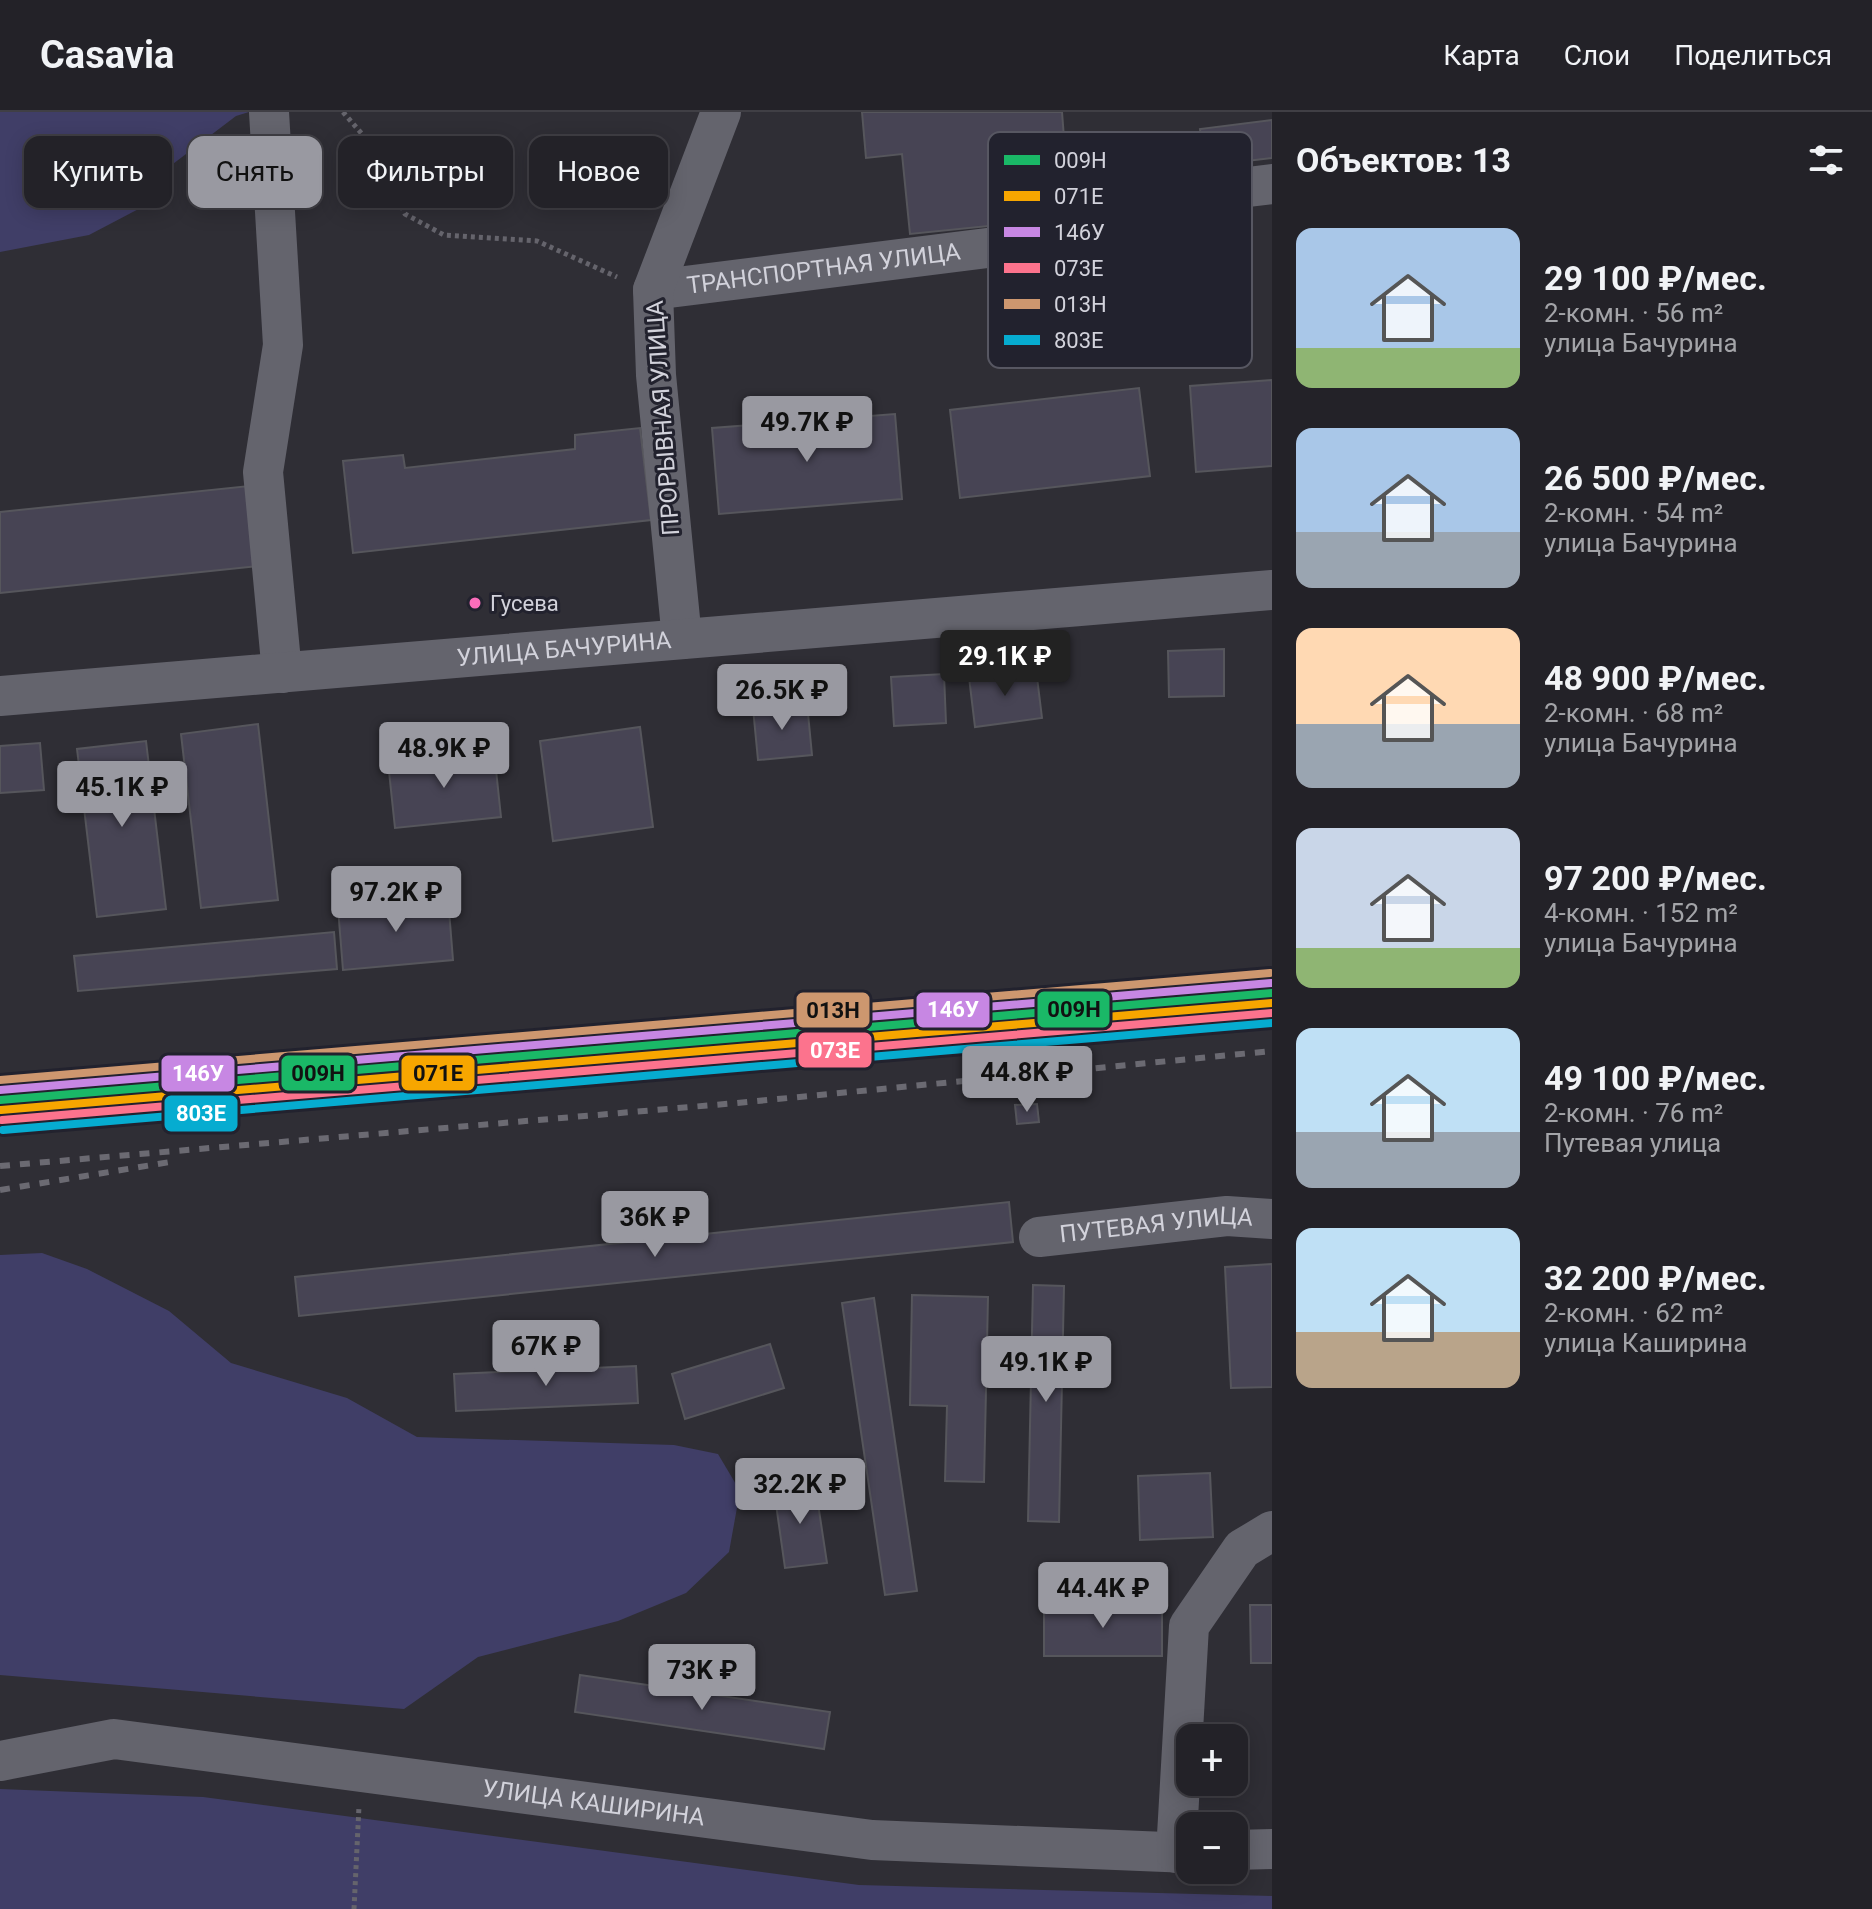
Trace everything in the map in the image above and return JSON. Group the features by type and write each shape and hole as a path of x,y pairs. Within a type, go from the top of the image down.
{"street":[{"path":"269,112 283,345 263,472 282,673"},
{"name":"ПРОРЫВНАЯ УЛИЦА","path":"682,639 656,375 653,290 721,112"},
{"name":"ТРАНСПОРТНАЯ УЛИЦА","path":"1252,186 1272,184"},
{"name":"ТРАНСПОРТНАЯ УЛИЦА","path":"653,290 988,248"},
{"name":"УЛИЦА БАЧУРИНА","path":"0,696 1272,590"},
{"name":"ПУТЕВАЯ УЛИЦА","path":"1039,1237 1227,1216 1272,1219"},
{"path":"1184,1812 1189,1626 1242,1549 1272,1531"},
{"name":"УЛИЦА КАШИРИНА","path":"0,1761 114,1739 872,1840 1176,1853"},
{"path":"1248,1850 1272,1849"}],"path":[{"path":"343,112 380,155 405,214 444,235 537,241 653,290"},
{"path":"354,1909 361,1772"}],"shaded area":[{"path":"0,112 249,112 236,116 210,136 188,136 188,153 172,165 172,136 24,136 24,208 140,208 89,235 0,252"},
{"path":"42,1253 87,1269 169,1311 231,1363 347,1398 417,1437 674,1445 718,1454 740,1491 729,1552 686,1593 618,1621 478,1657 404,1709 0,1675 0,1255"},
{"path":"0,1789 203,1797 859,1885 1272,1896 1272,1909 0,1909"}],"building":[{"path":"862,112 1062,112 1064,132 988,132 988,226 910,234 902,154 866,158"},
{"path":"1272,120 1272,158 1252,160 1252,132 1200,132 1200,129"},
{"path":"1272,380 1272,466 1196,472 1190,386"},
{"path":"1139,388 1150,476 960,498 950,410"},
{"path":"895,414 902,499 719,514 712,428"},
{"path":"640,428 651,520 353,553 343,461 403,455 405,468 575,449 575,435"},
{"path":"249,486 258,566 0,593 0,512"},
{"path":"1224,649 1224,696 1169,697 1168,651"},
{"path":"1036,669 1042,718 975,727 969,677"},
{"path":"944,674 946,723 894,726 891,677"},
{"path":"807,703 812,755 758,760 753,708"},
{"path":"258,724 278,900 201,908 181,734"},
{"path":"640,727 653,827 553,841 540,741"},
{"path":"146,741 166,909 97,917 77,749"},
{"path":"40,743 44,790 0,793 0,746"},
{"path":"494,751 501,817 395,828 388,762"},
{"path":"448,898 453,960 343,970 338,908"},
{"path":"334,932 337,969 78,991 74,956"},
{"path":"1037,1104 1039,1122 1017,1124 1015,1105"},
{"path":"1009,1202 1013,1242 299,1316 295,1277"},
{"path":"1272,1264 1272,1387 1231,1388 1225,1267"},
{"path":"1033,1285 1064,1286 1059,1522 1028,1521"},
{"path":"912,1295 988,1297 984,1482 945,1481 947,1406 910,1405"},
{"path":"874,1298 917,1591 885,1595 842,1303"},
{"path":"770,1344 784,1388 685,1419 672,1374"},
{"path":"636,1366 638,1403 456,1411 454,1374"},
{"path":"1210,1473 1213,1537 1140,1540 1138,1476"},
{"path":"815,1484 827,1563 785,1568 774,1490"},
{"path":"1044,1603 1162,1603 1162,1656 1044,1656"},
{"path":"1250,1605 1272,1605 1272,1663 1251,1663"},
{"path":"580,1675 830,1712 824,1749 575,1712"}],"railway":[{"path":"0,1166 737,1103 1272,1051"},
{"path":"0,1190 170,1162"}],"transit line":[{"name":"013Н","path":"0,1080 1270,973"},
{"name":"146У","path":"0,1090 1271,983"},
{"name":"009Н","path":"0,1100 1272,993"},
{"name":"071Е","path":"1,1110 1272,1003"},
{"name":"073Е","path":"2,1120 1272,1013"},
{"name":"803Е","path":"3,1130 1272,1023"}],"place":[{"name":"Гусева","path":"475,603"}]}
